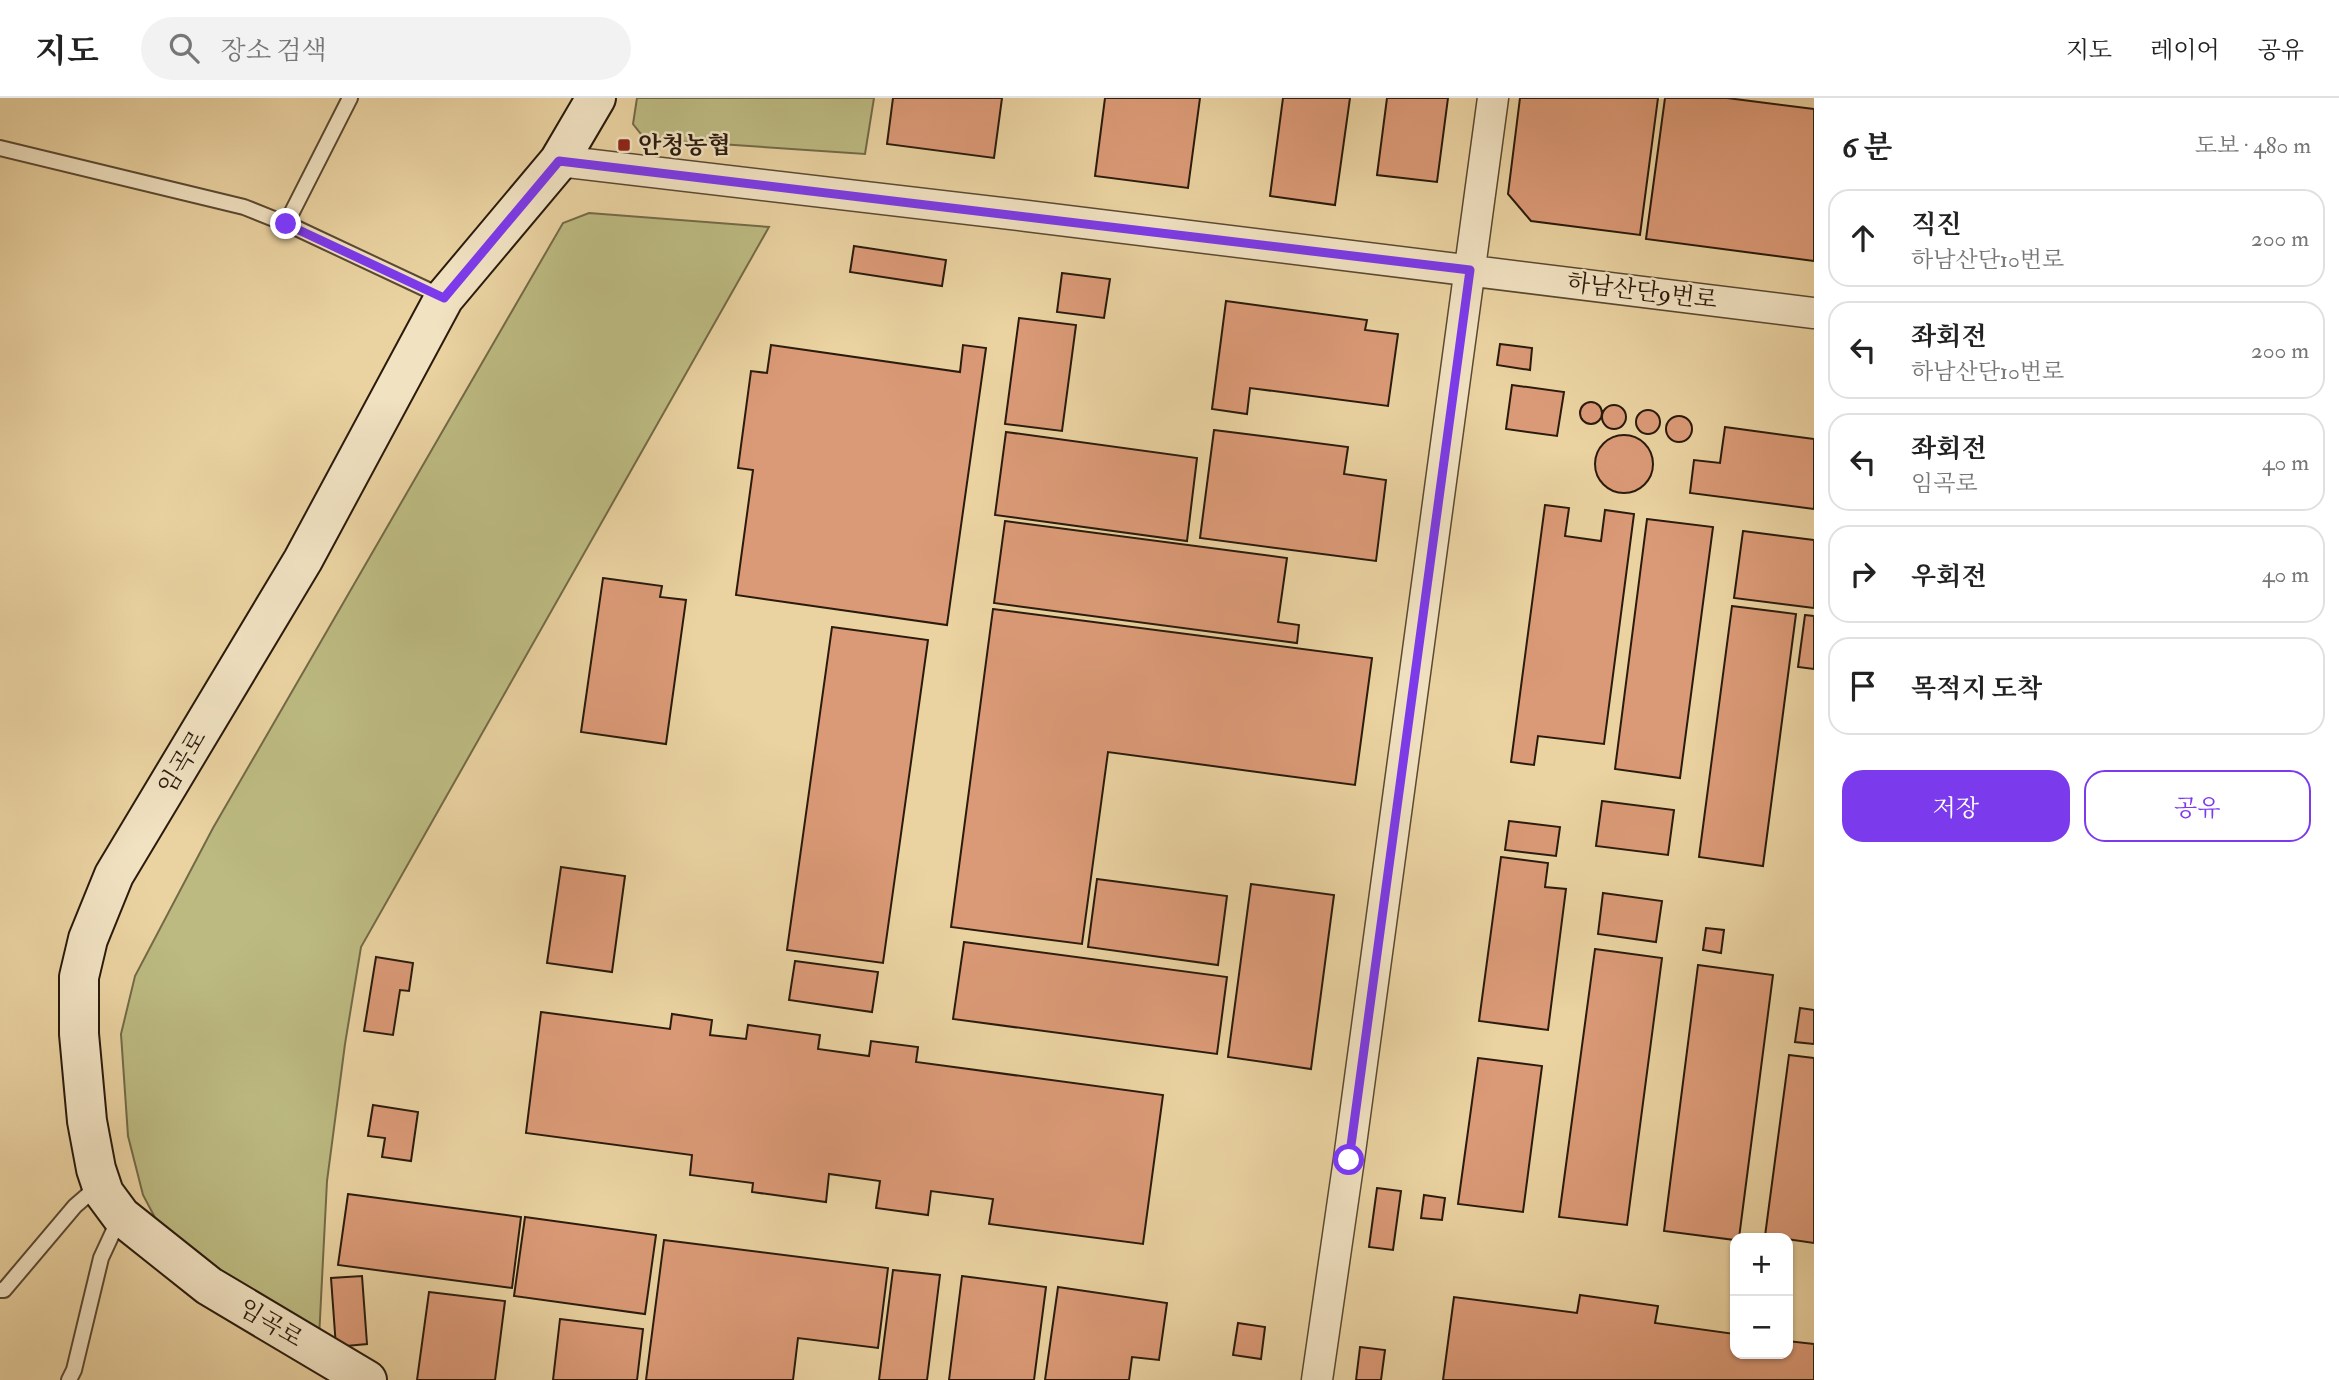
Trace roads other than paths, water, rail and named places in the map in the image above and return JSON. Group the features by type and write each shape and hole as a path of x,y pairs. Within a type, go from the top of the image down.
{"main road":[{"name":"임곡로","path":"367,1380 209,1286 121,1216 104,1193 87,1121 79,1034 79,977 88,939 114,875 303,560 444,298 559,161 596,98"}],"street":[{"path":"1317,1380 1493,98"},
{"name":"하남산단9번로","path":"559,161 1814,313"}],"lane":[{"path":"286,224 351,98"},
{"path":"0,149 244,207 444,298"},
{"path":"0,1290 4,1290 75,1206 101,1183"},
{"path":"69,1380 74,1370 101,1258 121,1216"}],"place":[{"name":"안청농협","path":"624,145"}]}
